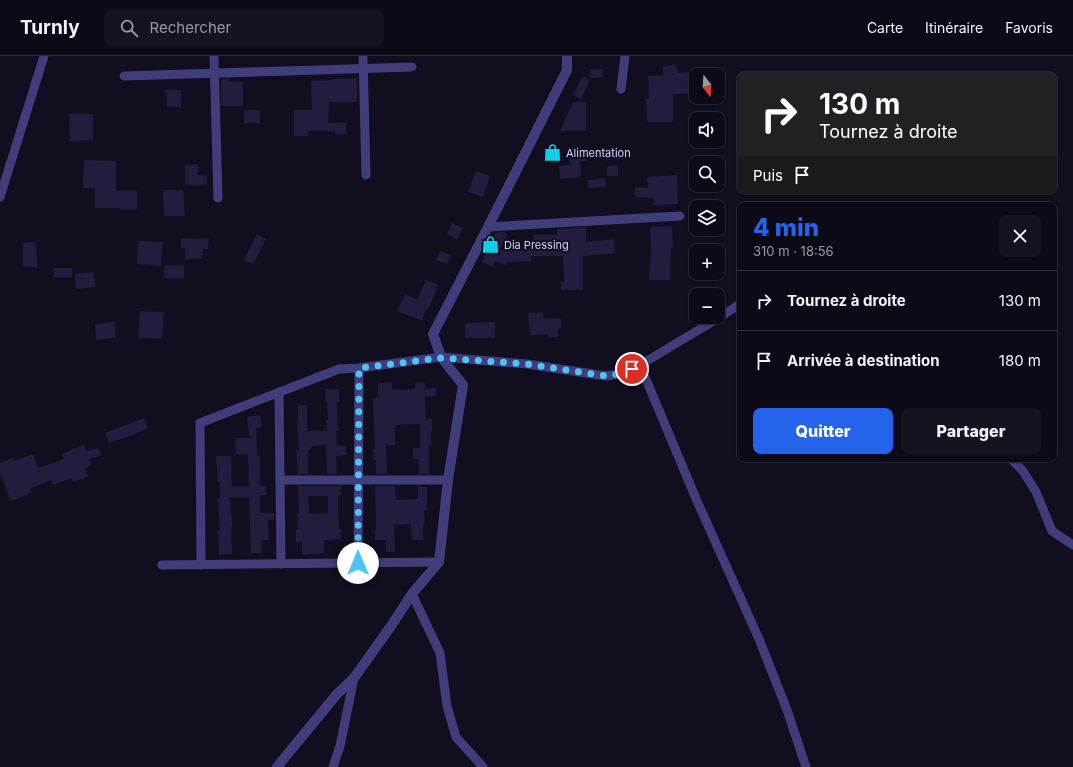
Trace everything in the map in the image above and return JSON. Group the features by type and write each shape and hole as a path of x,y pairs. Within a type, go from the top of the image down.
{"street":[{"path":"0,197 44,56"},
{"path":"214,56 218,198"},
{"path":"363,56 366,174"},
{"path":"277,767 337,694 354,678 412,594 439,562 448,480 463,385 441,358 433,334 567,70 567,56"},
{"path":"621,89 625,56"},
{"path":"124,76 412,67"},
{"path":"488,227 680,216"},
{"path":"201,565 200,423 339,369 441,358 527,364 606,376 624,373 640,366 737,306"},
{"path":"640,366 759,639 787,710 806,767"},
{"path":"358,563 359,368"},
{"path":"279,392 281,564"},
{"path":"1014,462 1022,471 1036,492 1052,531 1073,545"},
{"path":"280,480 448,480"},
{"path":"162,565 439,562"},
{"path":"412,594 440,653 447,706 456,737 483,767"},
{"path":"333,767 340,746 354,678"}],"building":[{"path":"676,64 678,73 689,72 689,93 673,94 673,122 647,122 646,99 649,99 648,76 664,75 662,67"},
{"path":"590,69 603,69 603,77 590,78"},
{"path":"583,76 590,80 581,99 573,95"},
{"path":"357,78 357,102 329,102 328,123 346,123 346,134 335,134 335,131 308,131 308,136 294,136 294,110 312,110 311,81"},
{"path":"221,79 229,79 229,82 243,82 243,106 221,106"},
{"path":"166,90 181,90 181,107 167,107"},
{"path":"573,102 586,102 586,131 560,131"},
{"path":"244,110 260,110 260,123 244,123"},
{"path":"69,114 93,114 93,140 70,141"},
{"path":"586,150 587,161 580,161 581,177 560,179 559,166 570,165 570,151"},
{"path":"84,160 116,161 116,191 137,191 137,209 95,208 95,188 83,188"},
{"path":"198,164 198,175 207,175 207,185 185,185 185,165"},
{"path":"618,165 618,176 607,176 607,166"},
{"path":"476,171 490,176 483,197 468,192"},
{"path":"677,175 678,204 654,205 653,198 635,197 635,187 648,188 647,177"},
{"path":"605,178 606,187 588,188 588,180"},
{"path":"163,190 183,190 185,216 164,216"},
{"path":"452,223 463,228 457,240 447,234"},
{"path":"672,226 673,247 671,248 670,280 649,280 651,253 650,227"},
{"path":"586,227 586,242 614,239 615,253 583,256 583,290 561,290 561,282 564,281 563,256 531,256 532,261 507,262 506,265 495,261 493,267 482,262 495,233 504,232 507,234 500,250 533,249 533,235 557,235 557,229"},
{"path":"257,234 266,239 253,264 244,260"},
{"path":"181,238 209,239 208,249 203,249 202,259 185,259 185,248 181,248"},
{"path":"138,241 163,242 161,266 137,264"},
{"path":"36,242 37,267 23,267 23,243"},
{"path":"440,251 451,255 447,264 436,260"},
{"path":"184,265 184,278 164,278 164,266"},
{"path":"54,268 72,268 72,277 54,277"},
{"path":"94,272 95,287 76,289 75,274"},
{"path":"426,280 438,285 428,310 426,309 422,321 397,311 405,294 417,300"},
{"path":"140,311 164,312 162,339 138,338"},
{"path":"528,313 543,313 544,319 561,318 561,328 558,329 558,337 548,338 548,334 530,335"},
{"path":"115,322 116,338 96,340 95,324"},
{"path":"495,322 495,338 465,338 465,323"},
{"path":"378,383 392,383 392,390 415,389 415,383 425,383 425,389 436,388 436,396 425,397 426,419 432,419 431,445 429,445 429,474 419,474 419,459 413,459 413,448 420,448 420,424 395,425 395,445 386,445 387,474 376,474 376,460 374,460 373,449 375,449 373,398 378,397"},
{"path":"325,389 339,389 339,402 337,402 337,446 346,446 346,455 336,456 337,474 327,474 326,445 312,446 308,451 308,474 298,474 296,450 299,450 297,421 298,405 307,405 307,431 327,431 326,420 328,420"},
{"path":"260,415 262,427 256,428 257,456 260,456 260,486 266,486 266,495 260,495 260,513 274,513 274,520 268,520 269,540 261,540 262,553 251,553 249,497 230,497 232,516 232,554 219,555 218,531 220,531 218,499 220,499 220,482 218,482 216,456 231,456 232,487 249,487 248,454 236,454 235,438 250,438 247,417"},
{"path":"144,418 148,428 109,443 105,433"},
{"path":"84,444 86,451 99,448 101,456 89,459 91,465 85,468 88,477 73,482 71,478 53,485 51,480 30,489 31,493 11,501 0,474 0,463 13,458 14,461 33,454 38,468 64,459 62,454"},
{"path":"298,486 341,486 341,495 338,495 338,510 341,539 324,540 324,553 302,555 302,542 296,542 296,530 298,530 297,514 299,514","holes":["308,496 328,496 328,513 309,514"]},
{"path":"375,486 395,486 396,500 418,499 418,487 427,487 427,510 424,510 425,524 423,525 423,540 412,540 411,524 394,525 395,552 386,552 386,540 375,540"}],"place":[{"name":"Alimentation","path":"553,153"},
{"name":"Dia Pressing","path":"491,245"}],"route":[{"path":"358,563 359,368 441,358 527,364 606,376 624,373 632,369"}]}
